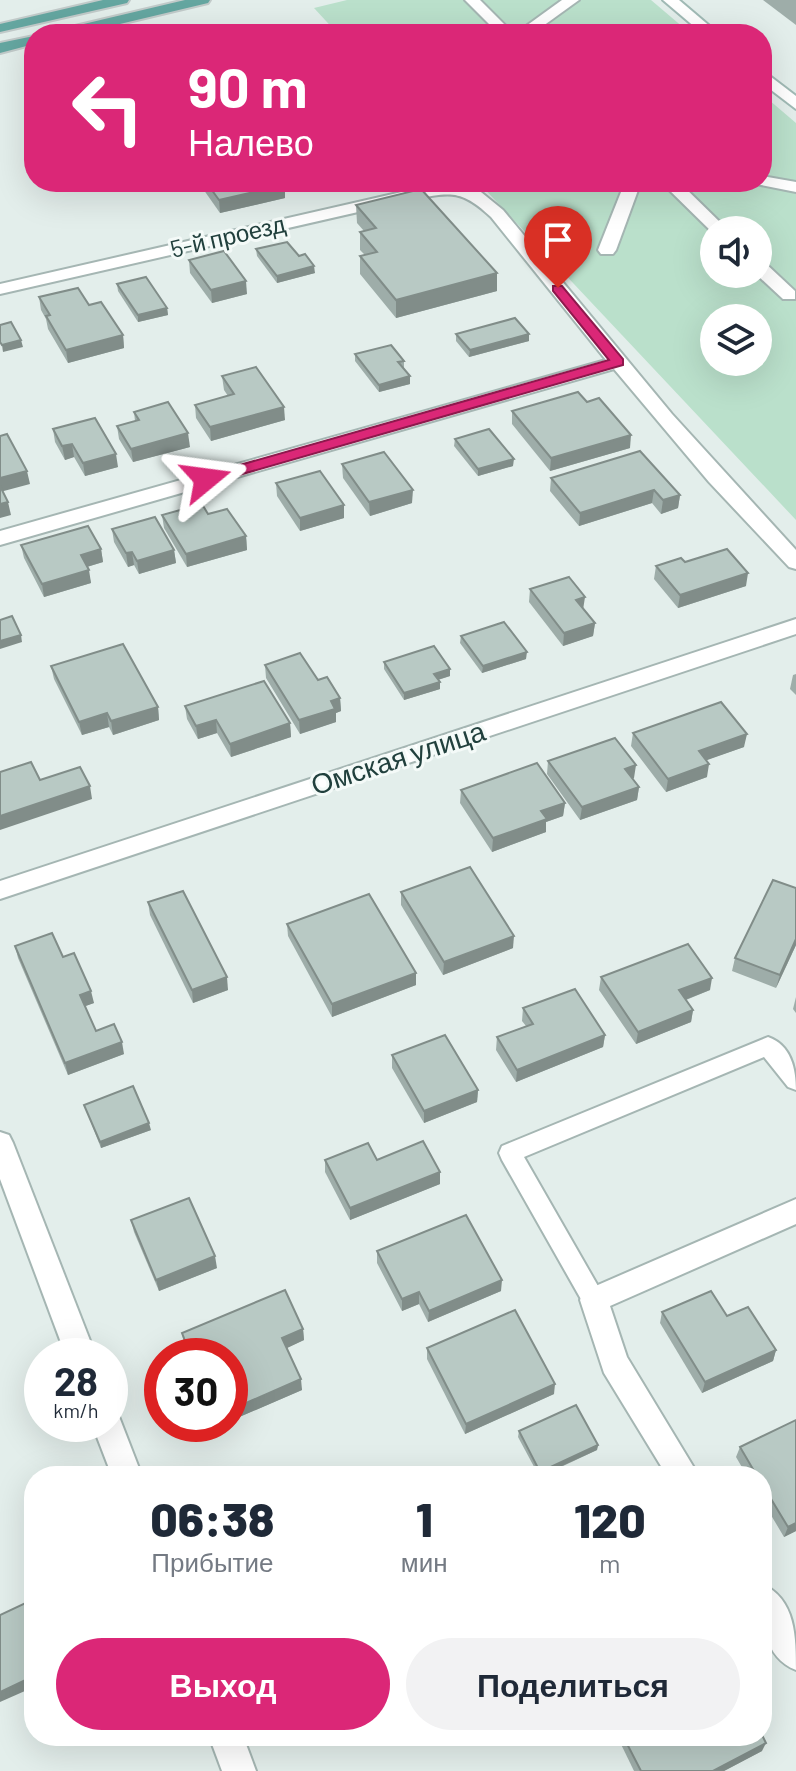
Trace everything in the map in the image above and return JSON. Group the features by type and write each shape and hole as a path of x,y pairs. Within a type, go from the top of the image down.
{"main road":[{"path":"0,28 122,0"},
{"path":"101,24 203,0"},
{"path":"0,48 24,42"}],"street":[{"path":"472,0 497,24"},
{"path":"537,24 572,0"},
{"path":"670,0 700,24"},
{"path":"772,84 796,104"},
{"path":"772,183 796,187"},
{"name":"5-й проезд","path":"0,289 431,192"},
{"name":"5-й проезд","path":"470,192 497,215 618,362"},
{"path":"607,250 629,192"},
{"path":"680,192 705,216"},
{"path":"772,279 789,295"},
{"path":"0,538 618,362 766,533 796,562"},
{"name":"Омская улица","path":"0,890 796,626"},
{"path":"0,1143 74,1338"},
{"path":"678,1466 614,1363 594,1300 796,1211"},
{"path":"114,1442 123,1466"},
{"path":"772,1616 796,1654"},
{"path":"230,1746 239,1771"}],"lane":[{"path":"594,1300 510,1153 768,1046 796,1081"}],"green space":[{"path":"347,0 651,0 679,24 329,24 314,8"},
{"path":"772,103 796,123 796,520 487,192 772,192"}],"building":[{"path":"213,192 254,192 219,200"},
{"path":"409,192 424,192 497,273 396,300 360,256 377,252 360,232 376,228 356,205"},
{"path":"287,242 299,256 305,254 314,266 277,276 256,249"},
{"path":"224,251 246,281 211,290 189,260"},
{"path":"146,277 167,308 138,315 117,284"},
{"path":"78,288 89,305 101,302 123,335 66,350 39,297"},
{"path":"515,318 529,334 470,350 456,334"},
{"path":"11,322 21,340 2,345 0,325"},
{"path":"391,345 404,361 398,362 410,376 379,385 355,354"},
{"path":"256,367 284,407 210,427 195,405 234,394 222,376"},
{"path":"578,392 587,402 599,398 631,435 551,458 512,411"},
{"path":"168,402 188,433 131,449 117,426 139,420 134,412"},
{"path":"95,418 116,454 83,463 72,444 62,446 53,429"},
{"path":"489,429 514,459 478,469 455,439"},
{"path":"7,434 27,471 0,478 0,436"},
{"path":"640,451 680,495 663,500 654,490 580,513 551,478"},
{"path":"384,452 413,490 369,502 342,464"},
{"path":"320,471 344,505 300,518 276,483"},
{"path":"0,486 8,502 0,504"},
{"path":"202,504 208,514 227,509 246,536 186,554 162,515"},
{"path":"155,517 174,550 137,561 132,552 126,553 112,529"},
{"path":"88,526 101,549 81,555 89,570 42,584 21,545"},
{"path":"727,549 748,573 680,595 656,566 681,558 685,562"},
{"path":"569,577 585,597 576,600 595,623 564,633 530,589"},
{"path":"12,616 21,635 0,641 0,620"},
{"path":"504,622 527,652 483,666 461,636"},
{"path":"123,644 158,707 111,721 107,713 79,722 51,666"},
{"path":"434,646 450,669 434,674 440,682 404,693 384,662"},
{"path":"300,653 318,680 327,677 340,698 331,701 335,709 299,720 265,665"},
{"path":"264,681 290,723 230,744 216,720 196,726 185,706"},
{"path":"721,702 747,734 699,751 709,764 668,779 633,733"},
{"path":"615,738 636,765 625,769 639,787 582,807 548,761"},
{"path":"31,762 40,780 80,767 90,786 0,816 0,772"},
{"path":"537,763 565,803 541,811 547,819 493,838 461,790"},
{"path":"470,867 514,936 444,962 401,892"},
{"path":"773,880 796,888 796,939 780,975 735,958"},
{"path":"183,891 227,977 192,990 148,902"},
{"path":"369,894 416,973 332,1004 287,924"},
{"path":"52,933 63,957 74,953 91,991 80,995 96,1031 114,1024 122,1042 65,1063 15,946"},
{"path":"688,944 712,978 679,990 693,1010 638,1032 601,977"},
{"path":"575,989 605,1035 517,1070 497,1037 533,1024 523,1008"},
{"path":"445,1035 478,1090 424,1111 392,1055"},
{"path":"133,1086 149,1123 100,1142 84,1105"},
{"path":"423,1141 440,1172 350,1208 325,1160 368,1143 377,1160"},
{"path":"189,1198 215,1256 156,1280 131,1220"},
{"path":"466,1215 502,1280 429,1311 419,1292 402,1299 377,1251"},
{"path":"285,1290 303,1329 282,1338 301,1379 248,1402 248,1338 184,1338 182,1333"},
{"path":"711,1291 727,1316 748,1307 776,1350 705,1382 662,1312"},
{"path":"515,1310 555,1384 466,1424 427,1348"},
{"path":"576,1405 598,1445 553,1466 537,1466 519,1431"},
{"path":"796,1420 796,1523 788,1527 772,1501 772,1466 751,1466 740,1447"},
{"path":"24,1604 24,1681 0,1692 0,1615"},
{"path":"628,1746 760,1746 713,1771 641,1771"}],"route":[{"path":"206,479 618,362 558,288"}]}
